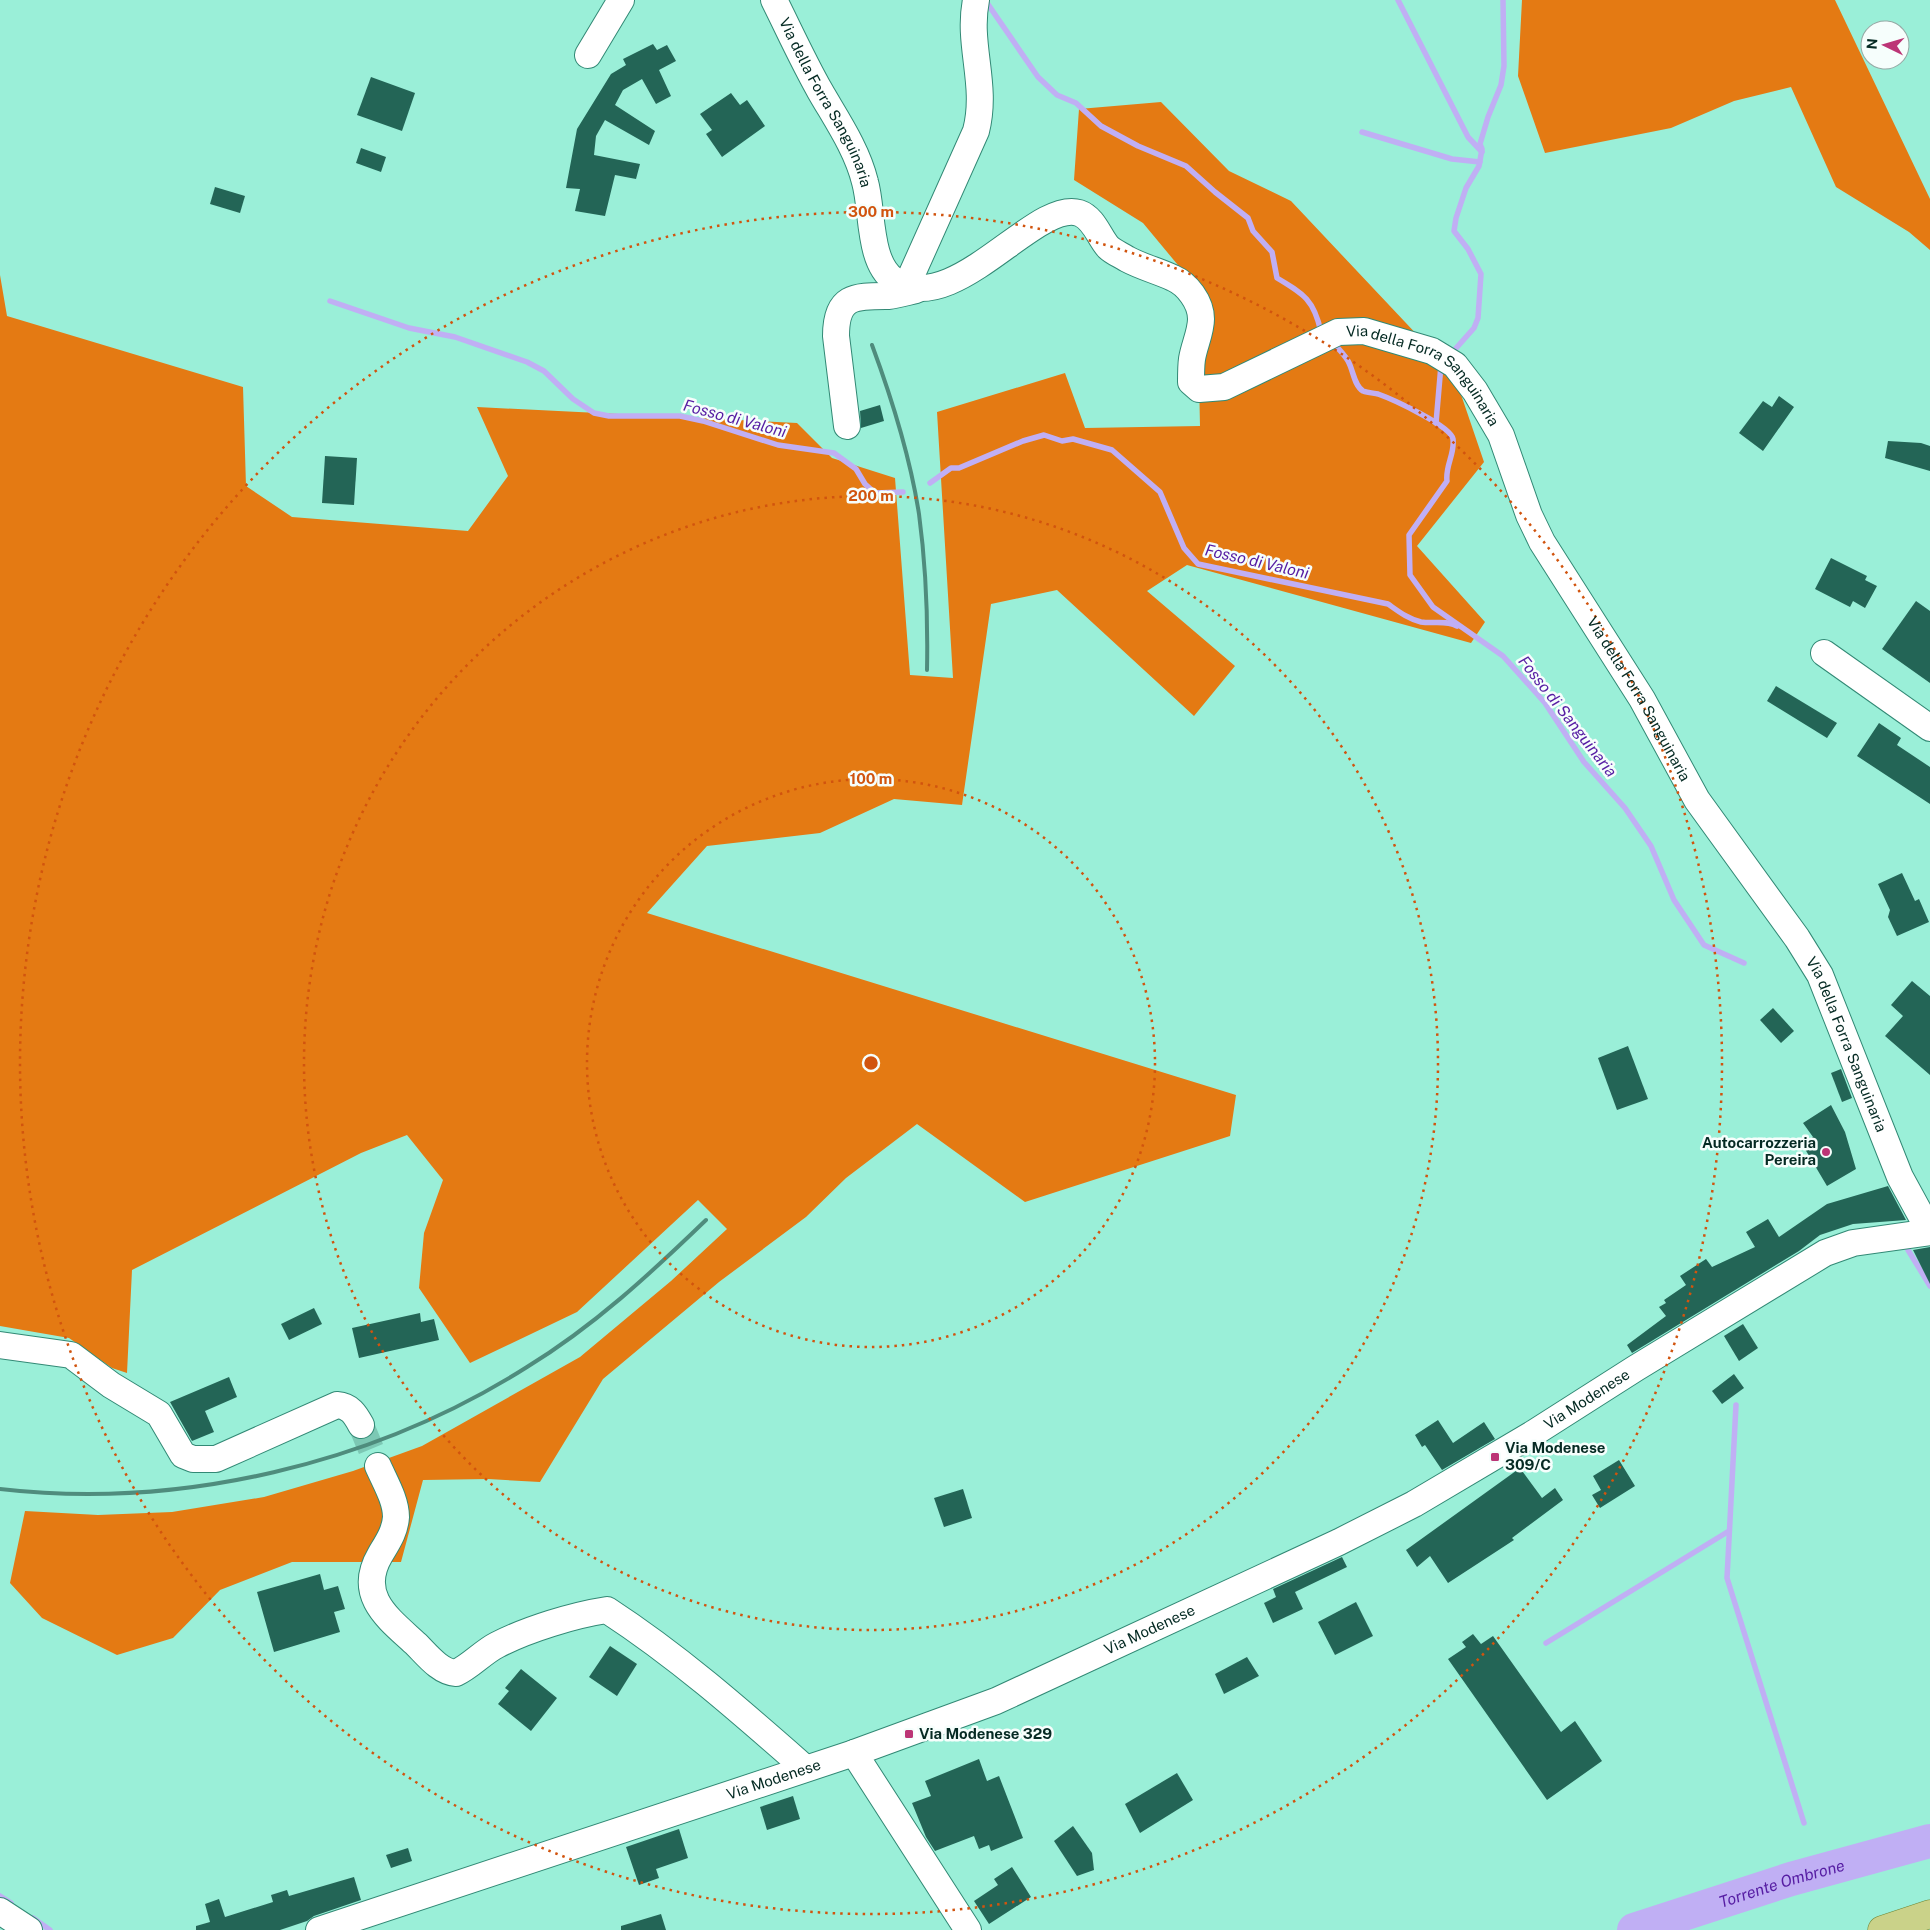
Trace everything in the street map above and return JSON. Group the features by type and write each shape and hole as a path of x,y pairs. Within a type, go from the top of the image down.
{"main road":[{"path":"1882,1930 1930,1914"}],"street":[{"path":"588,55 621,0"},
{"name":"Via della Forra Sanguinaria","path":"774,0 808,70 856,155 865,181 876,252 883,270 895,281 911,287 940,286 976,268 1049,219 1070,212 1081,213 1091,221 1109,248 1136,264 1175,278 1195,296 1201,318 1192,360 1192,382 1199,389 1224,387 1338,332 1364,331 1432,351 1455,365 1475,391 1500,435 1529,515 1542,542 1642,699 1697,800 1797,938 1820,976 1900,1177 1930,1232"},
{"path":"847,426 836,336 839,314 848,300 872,295 890,296 916,290 911,287 976,131 980,114 982,98 973,25 976,0"},
{"path":"1824,653 1930,728"},
{"name":"Via Modenese","path":"319,1930 854,1753 996,1701 1378,1523 1482,1465 1825,1253 1853,1243 1930,1232"},
{"path":"0,1345 71,1355 111,1385 159,1414 183,1455 193,1459 216,1459 337,1405 348,1407 361,1424"},
{"path":"378,1466 395,1505 396,1516 391,1536 374,1566 371,1580 372,1592 375,1601 389,1618 443,1669 456,1673 497,1645 574,1618 608,1610 663,1647 715,1688 804,1768"},
{"path":"854,1753 968,1930"},
{"path":"0,1912 29,1930"}],"shaded area":[{"path":"1522,0 1835,0 1860,52 1860,70 1868,70 1930,199 1930,250 1909,232 1836,187 1791,87 1734,101 1671,128 1545,153 1518,76"},
{"path":"1161,102 1229,171 1291,201 1454,374 1484,462 1417,546 1485,622 1471,643 1187,565 1147,591 1235,666 1194,716 1057,590 991,604 962,805 894,799 820,833 707,846 647,913 1236,1095 1230,1136 1025,1202 917,1124 846,1178 806,1217 719,1282 603,1379 540,1482 488,1479 423,1480 401,1562 292,1562 220,1590 173,1638 117,1655 42,1618 10,1583 25,1511 98,1515 172,1512 264,1497 353,1471 422,1446 580,1357 671,1281 727,1229 698,1200 577,1312 470,1363 419,1288 424,1233 443,1180 407,1135 361,1153 132,1270 127,1373 112,1368 69,1338 0,1326 0,275 7,316 243,387 246,486 292,517 468,531 508,476 477,407 797,423 832,458 895,478 910,675 953,678 937,412 1065,373 1085,428 1200,426 1197,288 1143,223 1074,180 1079,109"}],"building":[{"path":"653,44 657,50 667,45 676,61 659,70 671,96 656,104 642,79 623,90 615,105 655,131 649,145 605,120 596,136 594,155 640,164 636,179 615,175 605,216 575,211 580,189 566,188 577,129 611,74 626,65 623,59"},
{"path":"371,77 415,93 402,131 357,115"},
{"path":"731,93 740,105 747,100 765,126 722,157 706,134 712,130 700,114"},
{"path":"361,148 386,157 381,172 356,163"},
{"path":"215,187 245,196 240,213 210,204"},
{"path":"1779,396 1794,407 1763,451 1739,433 1763,401 1772,407"},
{"path":"880,405 884,421 861,428 860,411"},
{"path":"1888,441 1921,443 1930,446 1930,471 1885,458"},
{"path":"325,456 357,458 354,505 322,503"},
{"path":"1831,558 1867,576 1865,580 1877,586 1865,608 1853,601 1850,607 1815,589"},
{"path":"1916,601 1930,611 1930,683 1882,649"},
{"path":"1776,686 1837,723 1827,738 1767,701"},
{"path":"1879,723 1901,738 1897,745 1930,767 1930,804 1857,756"},
{"path":"1902,873 1915,901 1919,899 1929,922 1897,936 1888,917 1890,910 1878,884"},
{"path":"1912,981 1930,996 1930,1075 1885,1036 1903,1016 1891,1005"},
{"path":"1773,1008 1794,1031 1781,1043 1760,1020"},
{"path":"1628,1046 1648,1099 1617,1110 1598,1058"},
{"path":"1841,1069 1852,1098 1842,1102 1831,1073"},
{"path":"1831,1105 1845,1132 1856,1169 1827,1186 1802,1144 1813,1137 1803,1123"},
{"path":"1888,1186 1906,1220 1853,1224 1820,1235 1799,1251 1632,1353 1627,1345 1666,1316 1659,1307 1666,1303 1664,1300 1686,1285 1680,1276 1706,1259 1712,1267 1755,1247 1746,1232 1768,1219 1779,1237 1827,1204"},
{"path":"1930,1247 1930,1284 1913,1250"},
{"path":"314,1308 322,1324 289,1340 281,1324"},
{"path":"420,1313 421,1322 434,1319 439,1340 359,1358 352,1328"},
{"path":"1743,1324 1758,1348 1739,1361 1724,1336"},
{"path":"1734,1374 1744,1388 1722,1404 1712,1391"},
{"path":"229,1377 237,1397 205,1411 214,1432 192,1441 170,1402"},
{"path":"1438,1420 1453,1443 1484,1422 1495,1439 1442,1470 1425,1445 1422,1447 1415,1435"},
{"path":"1619,1460 1635,1486 1600,1508 1592,1495 1601,1490 1593,1476"},
{"path":"1520,1468 1542,1498 1555,1488 1563,1500 1512,1538 1514,1540 1448,1583 1430,1556 1417,1567 1406,1550"},
{"path":"963,1489 972,1518 944,1527 934,1498"},
{"path":"1342,1557 1347,1567 1295,1592 1303,1609 1273,1623 1264,1603 1276,1597 1273,1589"},
{"path":"320,1574 324,1590 338,1586 345,1609 334,1612 340,1632 274,1652 257,1592"},
{"path":"1356,1602 1373,1636 1335,1655 1318,1622"},
{"path":"1473,1634 1481,1644 1493,1636 1561,1732 1575,1721 1602,1761 1547,1800 1448,1659 1466,1647 1462,1642"},
{"path":"610,1646 637,1664 617,1696 589,1677"},
{"path":"1247,1657 1259,1676 1224,1694 1215,1674"},
{"path":"521,1669 557,1698 531,1731 498,1704 509,1691 505,1688"},
{"path":"979,1759 987,1781 999,1776 1023,1838 991,1851 989,1845 979,1849 974,1836 935,1851 926,1837 912,1803 931,1796 925,1781"},
{"path":"1177,1773 1193,1800 1140,1833 1125,1804"},
{"path":"793,1796 800,1819 767,1830 760,1807"},
{"path":"1073,1826 1092,1853 1094,1870 1077,1876 1054,1841"},
{"path":"679,1829 688,1858 656,1869 659,1878 639,1885 626,1847"},
{"path":"408,1848 412,1861 391,1868 386,1855"},
{"path":"1012,1867 1031,1897 989,1924 974,1901 998,1885 994,1879"},
{"path":"354,1877 361,1900 314,1916 307,1921 280,1930 196,1930 196,1926 210,1922 205,1904 219,1899 225,1917 273,1902 271,1895 287,1890 289,1896"},
{"path":"661,1914 666,1930 621,1930 621,1926"}],"waterway":[{"name":"Fosso di Sanguinaria","path":"985,0 1038,77 1057,95 1076,103 1101,126 1138,146 1186,166 1248,218 1253,231 1272,252 1277,278 1301,294 1311,305 1321,332"},
{"path":"1398,0 1468,137 1482,152"},
{"path":"1450,355 1474,328 1478,318 1481,274 1468,249 1454,231 1456,218 1466,188 1479,166 1482,149 1480,144 1488,117 1501,85 1504,66 1503,0"},
{"path":"1362,132 1452,159 1480,162"},
{"name":"Fosso di Valoni","path":"330,301 409,328 455,337 527,362 544,371 573,399 594,413 609,416 680,416 703,421 778,445 834,453 856,469 865,484 875,493 903,492"},
{"name":"Fosso di Sanguinaria","path":"1333,343 1350,364 1360,389 1365,392 1378,394 1420,413 1442,427 1453,439 1453,450 1447,470 1447,481 1409,535 1410,575 1433,607 1503,656 1545,703 1584,762 1625,808 1651,846 1674,900 1704,945 1744,963"},
{"path":"1436,423 1441,365"},
{"name":"Fosso di Valoni","path":"930,483 951,468 959,468 1023,441 1044,435 1062,441 1073,439 1112,450 1160,492 1184,548 1198,564 1388,604 1416,621 1448,623 1457,626"},
{"name":"Fosso di Sanguinaria","path":"1908,1250 1930,1286"},
{"path":"1736,1405 1727,1578 1804,1823"},
{"path":"1546,1643 1729,1531"},
{"name":"Torrente Ombrone","path":"1634,1930 1791,1879 1930,1841"},
{"path":"0,1896 11,1903"},
{"path":"33,1918 50,1930"}],"tunnel":[{"path":"361,1425 378,1466"}],"railway":[{"path":"872,345 900,428 919,514 926,592 927,670"},
{"path":"0,1489 68,1494 137,1492 206,1485 274,1472 340,1454 405,1430 468,1401 552,1351 621,1298 706,1220"}],"place":[{"name":"Autocarrozzeria Pereira","path":"1826,1152"},
{"name":"Via Modenese 309/C","path":"1495,1457"},
{"name":"Via Modenese 329","path":"909,1734"}]}
